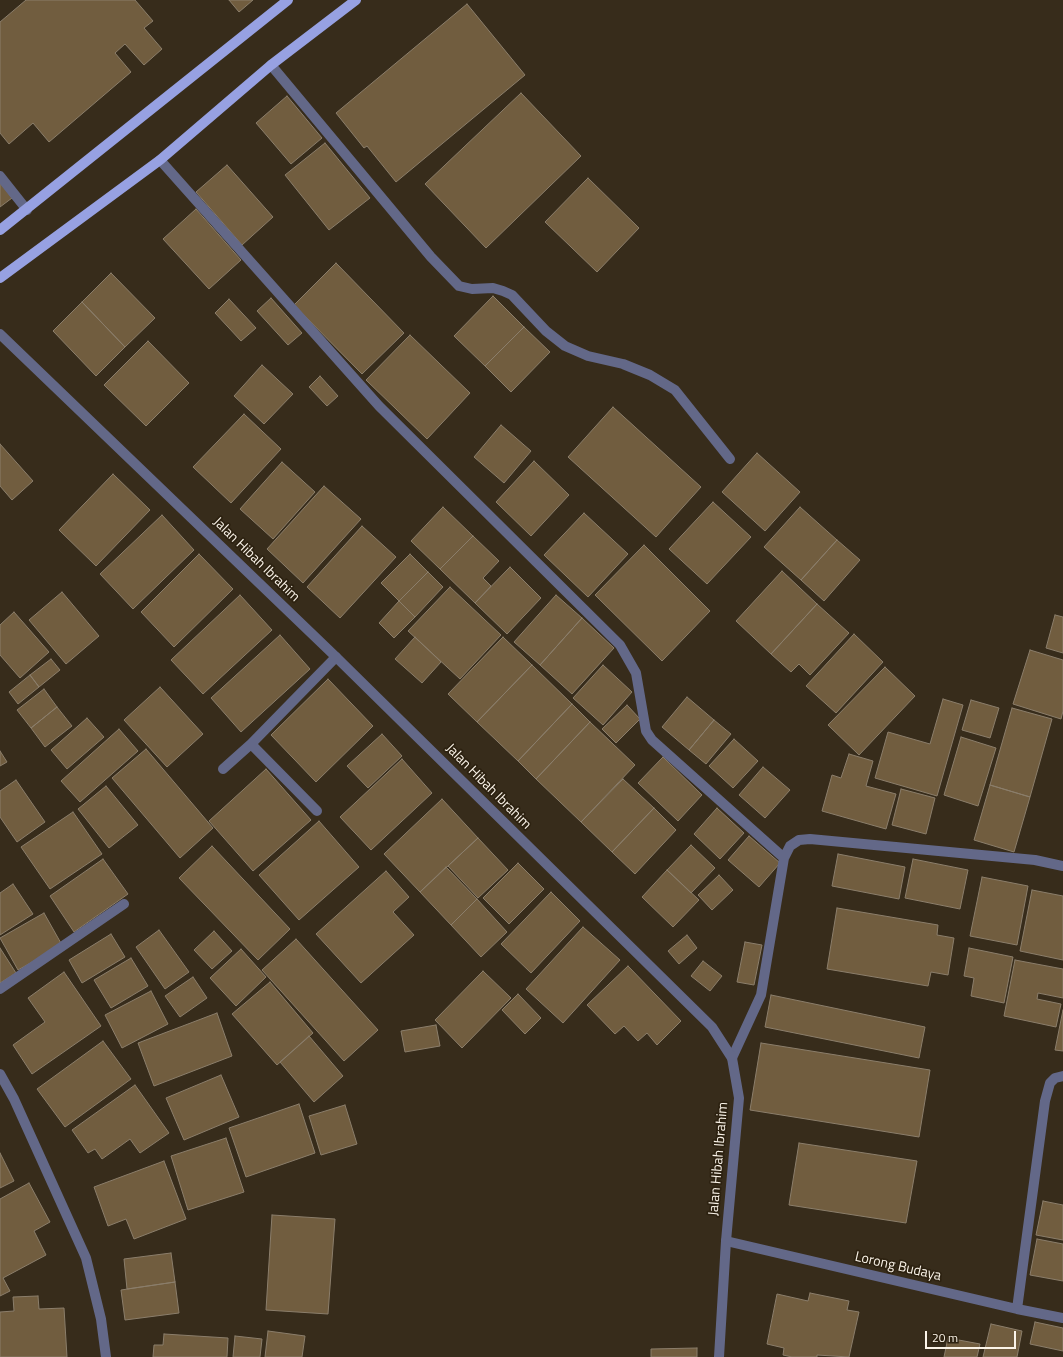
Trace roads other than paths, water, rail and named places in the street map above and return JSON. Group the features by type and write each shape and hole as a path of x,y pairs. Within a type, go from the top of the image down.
{"main road":[{"path":"0,230 27,210 71,172 288,0"},
{"path":"0,278 160,160 271,65 356,0"}],"street":[{"path":"271,65 431,257 459,286 472,289 493,288 512,295 546,331 565,346 588,356 630,367 650,375 675,390 730,458"},
{"path":"160,160 379,406 620,645 636,673 646,732 652,740 784,858"},
{"path":"0,176 27,210"},
{"name":"Jalan Hibah Ibrahim","path":"0,334 336,657 712,1028 732,1058 739,1098 726,1241 719,1357"},
{"path":"223,769 251,744 336,657"},
{"path":"251,744 317,811"},
{"path":"732,1058 760,995 784,858 790,846 799,840 810,839 1035,860 1063,866"},
{"path":"0,989 124,904"},
{"path":"0,1074 14,1099 86,1258 101,1319 106,1357"},
{"path":"1017,1309 1045,1102 1050,1083 1055,1078 1063,1076"},
{"name":"Lorong Budaya","path":"726,1241 1017,1309 1063,1318"}]}
